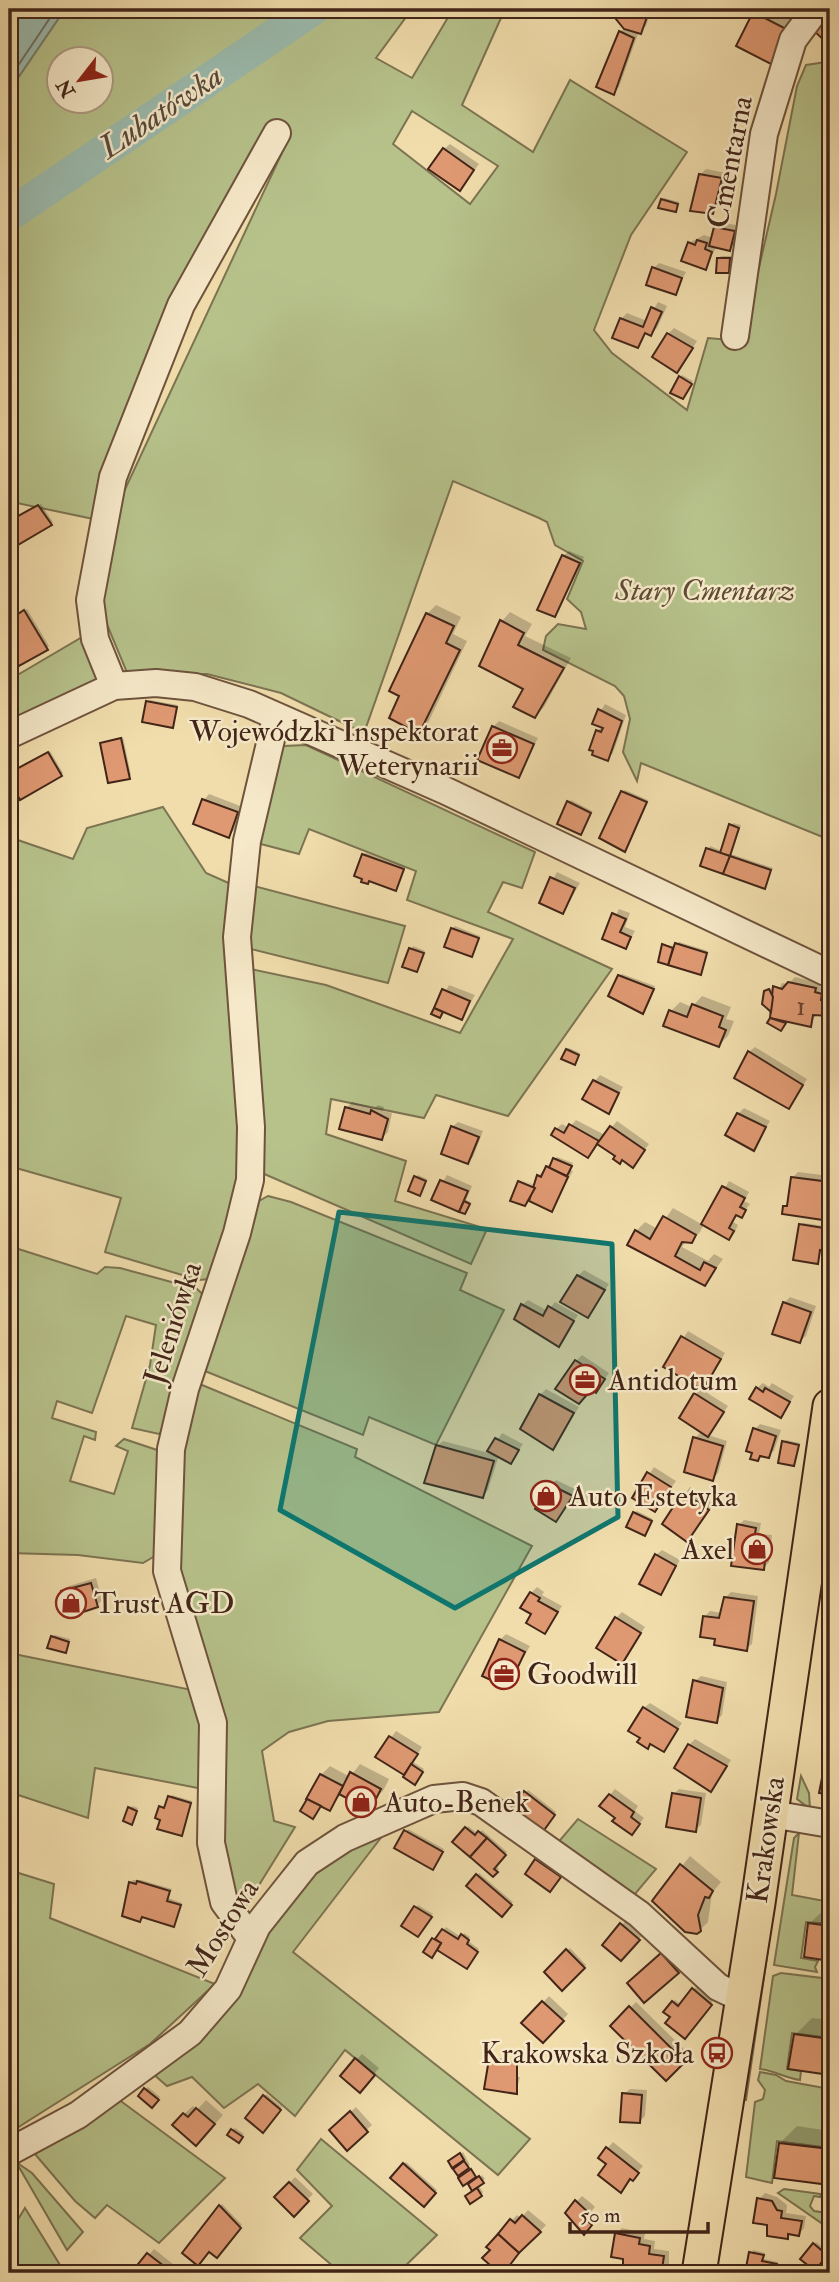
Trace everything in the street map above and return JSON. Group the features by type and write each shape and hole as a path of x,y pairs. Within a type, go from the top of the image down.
{"main road":[{"name":"Krakowska","path":"699,2273 771,1814 830,1406"}],"street":[{"name":"Cmentarna","path":"734,336 764,134 793,40 816,9"},
{"path":"114,686 95,639 90,600 113,477 181,305 276,133"},
{"path":"9,735 114,686 156,683 195,687 249,704 444,790 830,974"},
{"name":"Jeleniówka","path":"250,1937 224,1902 211,1843 213,1723 167,1571 171,1449 185,1389 237,1233 250,1180 251,1127 237,937 247,841 276,718"},
{"name":"Mostowa","path":"9,2152 78,2115 190,2033 228,1989 250,1937 307,1863 345,1838 434,1799 463,1796 481,1802 639,1914 718,1987 741,1998"},
{"path":"771,1814 830,1824"}],"highlighted area":[{"path":"339,1212 612,1244 618,1517 455,1608 280,1510"}],"green space":[{"name":"Stary Cmentarz","path":"65,9 412,9 376,58 412,78 453,9 505,9 462,105 533,152 570,80 687,152 631,235 594,330 612,353 687,410 708,338 742,341 776,194 797,86 806,65 826,62 830,65 830,840 641,763 637,781 623,752 630,719 624,696 615,686 543,650 546,636 558,624 586,629 581,612 567,599 583,561 555,545 547,522 453,481 364,733 281,693 207,674 128,675 98,603 120,500 287,142 273,128 113,477 103,521 17,503 9,510 9,91","holes":["412,111 498,166 470,204 393,144"]},
{"path":"89,633 102,679 9,728 9,680"},
{"path":"306,745 535,852 522,888 503,882 488,912 612,969 508,1116 436,1095 424,1118 331,1099 326,1134 406,1161 395,1201 487,1229 471,1264 262,1173 246,968 326,985 460,1033 513,939 407,900 416,871 309,829 299,854 257,843 279,749 284,746"},
{"path":"163,807 206,873 233,885 239,1201 209,1279 199,1280 105,1252 121,1198 9,1166 9,1052 14,1033 9,1031 9,837 73,859 87,828"},
{"path":"250,885 405,926 388,983 247,948"},
{"path":"268,1196 291,1202 467,1273 460,1290 504,1310 436,1445 369,1417 363,1435 200,1369 203,1345 259,1201"},
{"path":"9,1246 97,1274 105,1267 120,1268 197,1289 209,1300 168,1426 159,1434 132,1428 150,1365 156,1325 126,1316 92,1413 57,1401 52,1418 96,1432 95,1440 84,1436 70,1481 114,1494 128,1451 116,1446 124,1439 157,1450 164,1456 160,1553 143,1563 78,1555 9,1553"},
{"path":"202,1385 357,1449 355,1457 532,1546 439,1712 328,1721 289,1732 262,1751 274,1821 295,1827 241,1914 232,1897 177,1574 183,1446 195,1387"},
{"path":"9,1653 197,1691 205,1721 203,1789 95,1768 88,1818 9,1792"},
{"path":"801,1776 809,1793 810,1809 797,1799"},
{"path":"578,1819 656,1869 630,1900 555,1846"},
{"path":"390,1826 293,1952 530,2139 498,2175 345,2050 295,2116 258,2084 224,2108 192,2077 167,2086 152,2073 255,1947 311,1867"},
{"path":"799,1833 792,1895 830,1902 830,1924 806,1922 801,1958 818,1961 815,1967 817,1972 774,1965 794,1838"},
{"path":"9,1870 54,1884 50,1918 215,1984 150,2044 9,2133"},
{"path":"775,1878 778,1881 746,2100 741,2099"},
{"path":"781,1973 830,1979 830,2038 792,2033 787,2069 801,2071 800,2080 760,2069 773,1976"},
{"path":"760,2072 776,2075 786,2081 830,2089 830,2148 777,2141 772,2183 746,2177 755,2102 763,2099 765,2090 758,2080"},
{"path":"118,2099 225,2178 159,2243 107,2205 95,2218 75,2201 34,2153"},
{"path":"321,2139 437,2235 398,2273 341,2273 300,2238 332,2206 297,2170"},
{"path":"16,2162 32,2173 83,2232 67,2250"},
{"path":"784,2189 821,2194 820,2197 814,2196 810,2206 814,2211 827,2213 830,2210 830,2229 778,2193"},
{"path":"25,2208 60,2265 72,2273 9,2273 9,2234"}],"water":[{"path":"19,9 65,9 9,91 9,26"}],"building":[{"path":"620,9 649,11 641,34 624,29 616,19"},
{"path":"827,9 830,9 830,46 811,28"},
{"path":"753,12 790,31 773,65 736,46"},
{"path":"619,31 634,38 614,95 596,87"},
{"path":"443,148 474,170 460,191 428,169"},
{"path":"699,174 722,178 713,214 690,211"},
{"path":"661,199 678,204 676,212 658,208"},
{"path":"714,227 735,231 730,251 709,246"},
{"path":"697,240 707,243 705,249 712,252 706,270 681,261 688,242 695,245"},
{"path":"717,258 730,258 729,273 716,273"},
{"path":"652,267 682,278 676,295 646,285"},
{"path":"651,307 662,312 651,336 645,333 638,348 612,338 620,318 643,327"},
{"path":"667,333 693,348 677,373 652,357"},
{"path":"679,376 692,384 683,399 670,393"},
{"path":"38,505 52,525 11,549 9,521"},
{"path":"562,555 580,563 555,617 537,610"},
{"path":"24,610 48,650 19,666 9,649 9,620"},
{"path":"426,613 454,626 446,643 460,650 419,734 389,718 399,696 389,691"},
{"path":"500,620 524,633 518,645 564,668 535,718 513,707 523,689 479,666"},
{"path":"146,701 177,707 173,728 142,722"},
{"path":"598,709 622,721 608,761 592,755 593,751 589,750 596,730 601,732 603,728 592,724"},
{"path":"492,726 534,744 519,778 477,760"},
{"path":"121,738 130,779 108,783 100,743"},
{"path":"48,752 62,776 20,800 9,779 9,773"},
{"path":"621,791 647,802 625,852 599,838"},
{"path":"202,799 238,812 229,838 193,824"},
{"path":"567,801 591,813 581,835 557,824"},
{"path":"729,824 739,828 730,856 720,853"},
{"path":"706,848 730,856 723,874 700,866"},
{"path":"362,854 404,869 396,891 369,881 368,884 361,882 362,879 354,876"},
{"path":"730,856 771,870 765,889 723,874"},
{"path":"550,877 575,888 563,914 539,903"},
{"path":"830,897 830,929 824,927"},
{"path":"612,913 626,919 620,932 631,937 626,949 602,939"},
{"path":"451,928 479,938 472,957 444,947"},
{"path":"675,943 707,953 701,975 668,965"},
{"path":"662,944 673,948 668,965 658,962"},
{"path":"409,948 424,953 417,972 402,967"},
{"path":"618,975 654,989 643,1014 608,996"},
{"path":"788,982 816,988 815,992 822,994 821,1000 830,1002 830,1016 813,1015 811,1027 770,1018 773,986 782,989"},
{"path":"442,989 470,1001 462,1020 434,1008"},
{"path":"769,989 773,997 771,1012 762,1004 764,991"},
{"path":"692,1004 723,1016 719,1027 726,1030 719,1047 663,1026 669,1010 687,1017"},
{"path":"434,1008 443,1012 440,1018 431,1014"},
{"path":"770,1018 786,1023 781,1031 767,1023"},
{"path":"566,1049 579,1055 575,1065 561,1059"},
{"path":"748,1051 803,1085 789,1109 734,1078"},
{"path":"593,1080 619,1093 609,1114 582,1099"},
{"path":"345,1107 370,1114 371,1110 388,1119 382,1140 339,1129"},
{"path":"737,1113 766,1127 754,1151 725,1135"},
{"path":"569,1124 599,1141 588,1158 551,1135 555,1128 564,1133"},
{"path":"451,1126 479,1137 468,1164 441,1154"},
{"path":"610,1126 645,1150 633,1168 622,1160 620,1164 613,1159 615,1156 597,1144"},
{"path":"553,1158 572,1166 567,1176 549,1168"},
{"path":"546,1166 568,1177 552,1212 529,1201 537,1175 541,1177"},
{"path":"414,1176 426,1181 420,1196 408,1191"},
{"path":"791,1177 830,1182 830,1221 782,1214 783,1206 787,1206"},
{"path":"440,1180 468,1191 459,1212 431,1200"},
{"path":"518,1181 535,1188 525,1206 510,1201"},
{"path":"722,1186 745,1198 740,1207 746,1210 742,1218 736,1215 729,1228 734,1231 729,1240 701,1224"},
{"path":"464,1201 470,1204 465,1214 459,1212"},
{"path":"663,1216 696,1235 692,1243 682,1242 675,1256 700,1270 704,1262 716,1268 705,1286 627,1245 635,1230 650,1239"},
{"path":"799,1224 824,1228 822,1240 827,1241 825,1251 820,1250 818,1264 793,1260"},
{"path":"577,1275 605,1290 588,1318 560,1302"},
{"path":"783,1302 811,1312 800,1343 772,1334"},
{"path":"521,1304 543,1316 548,1306 574,1321 559,1347 514,1319"},
{"path":"681,1336 721,1359 703,1390 663,1367"},
{"path":"575,1360 605,1379 596,1393 591,1390 579,1404 555,1389"},
{"path":"756,1387 763,1392 765,1388 790,1402 781,1418 749,1399"},
{"path":"694,1393 724,1412 708,1437 679,1418"},
{"path":"539,1394 574,1413 553,1450 520,1429"},
{"path":"753,1428 776,1436 769,1458 760,1456 758,1461 750,1459 752,1453 746,1451"},
{"path":"693,1437 723,1446 713,1481 684,1472"},
{"path":"495,1438 519,1450 511,1464 487,1451"},
{"path":"782,1441 799,1445 794,1466 778,1463"},
{"path":"436,1445 494,1461 483,1498 424,1483"},
{"path":"647,1472 671,1487 655,1512 632,1498"},
{"path":"549,1484 573,1496 556,1522 535,1509"},
{"path":"683,1492 709,1510 687,1542 662,1524"},
{"path":"633,1512 652,1521 645,1536 626,1527"},
{"path":"737,1524 756,1528 754,1539 767,1541 764,1570 731,1566"},
{"path":"655,1554 676,1566 661,1595 639,1584"},
{"path":"91,1583 98,1607 68,1617 61,1591"},
{"path":"530,1592 540,1598 538,1601 558,1612 545,1634 526,1623 531,1614 520,1608"},
{"path":"724,1597 754,1601 747,1651 714,1645 715,1639 700,1637 703,1616 719,1618"},
{"path":"615,1617 641,1633 622,1664 596,1648"},
{"path":"51,1636 69,1642 66,1653 47,1648"},
{"path":"499,1639 525,1652 508,1688 482,1676"},
{"path":"693,1680 723,1688 717,1723 686,1717"},
{"path":"830,1699 830,1729 826,1728"},
{"path":"643,1707 678,1729 664,1752 650,1744 648,1749 637,1742 640,1738 628,1731"},
{"path":"389,1736 418,1754 404,1775 375,1757"},
{"path":"688,1744 727,1766 711,1792 674,1768"},
{"path":"825,1763 830,1766 830,1795 819,1793"},
{"path":"411,1764 423,1772 415,1785 403,1777"},
{"path":"350,1772 381,1789 375,1801 366,1797 361,1806 339,1794"},
{"path":"320,1774 343,1786 330,1811 306,1799"},
{"path":"524,1791 555,1815 542,1833 511,1808"},
{"path":"672,1793 701,1798 696,1832 666,1827"},
{"path":"609,1794 634,1812 631,1817 640,1824 632,1835 612,1821 615,1818 599,1806"},
{"path":"168,1796 191,1803 182,1836 157,1829 160,1820 155,1818 159,1806 164,1808"},
{"path":"307,1799 321,1806 313,1819 300,1811"},
{"path":"128,1807 137,1811 132,1825 123,1821"},
{"path":"465,1827 475,1835 478,1831 487,1838 470,1857 452,1842"},
{"path":"404,1830 443,1852 433,1870 394,1848"},
{"path":"487,1838 506,1855 494,1869 498,1872 493,1877 470,1857"},
{"path":"535,1859 561,1877 550,1892 525,1874"},
{"path":"680,1864 713,1891 709,1898 705,1897 698,1915 701,1931 697,1934 685,1932 652,1901"},
{"path":"476,1874 512,1905 502,1917 466,1886"},
{"path":"137,1881 170,1891 167,1901 181,1905 174,1927 142,1917 140,1922 122,1916 129,1882 136,1884"},
{"path":"414,1906 432,1917 418,1937 401,1926"},
{"path":"620,1923 640,1940 621,1961 602,1945"},
{"path":"808,1923 830,1926 830,1961 804,1957"},
{"path":"442,1929 458,1939 461,1934 469,1940 467,1944 478,1952 467,1969 437,1950 441,1943 435,1939"},
{"path":"432,1938 441,1943 432,1958 423,1952"},
{"path":"566,1949 585,1968 562,1991 544,1972"},
{"path":"661,1953 679,1973 644,2003 627,1983"},
{"path":"692,1988 712,2005 685,2039 665,2023 670,2017 663,2012 672,2001 678,2006"},
{"path":"542,2001 564,2021 543,2043 521,2023"},
{"path":"629,2006 685,2062 666,2081 610,2026"},
{"path":"794,2034 830,2039 830,2075 788,2069"},
{"path":"355,2058 375,2075 360,2093 340,2076"},
{"path":"489,2059 517,2063 517,2094 484,2089"},
{"path":"144,2088 159,2100 152,2108 138,2096"},
{"path":"622,2093 642,2095 640,2123 620,2122"},
{"path":"263,2095 281,2110 263,2133 245,2118"},
{"path":"196,2108 215,2124 196,2146 172,2125 183,2113 188,2117"},
{"path":"350,2111 368,2132 347,2151 329,2130"},
{"path":"231,2129 243,2137 239,2143 227,2135"},
{"path":"779,2143 830,2149 830,2185 774,2178"},
{"path":"606,2147 639,2173 633,2181 630,2179 621,2193 598,2175 606,2164 598,2158"},
{"path":"460,2153 464,2160 452,2168 448,2161"},
{"path":"464,2161 469,2168 458,2176 453,2169"},
{"path":"403,2163 436,2193 424,2207 390,2178"},
{"path":"471,2169 476,2177 463,2186 458,2178"},
{"path":"479,2176 484,2183 472,2191 468,2184"},
{"path":"289,2182 309,2201 294,2217 274,2197"},
{"path":"477,2188 482,2196 470,2204 465,2196"},
{"path":"757,2198 772,2201 777,2210 782,2211 781,2218 802,2221 799,2236 788,2234 788,2239 767,2236 767,2225 753,2223"},
{"path":"575,2200 590,2214 586,2219 592,2225 584,2235 565,2213"},
{"path":"219,2205 241,2228 217,2258 209,2252 198,2266 182,2253"},
{"path":"522,2215 541,2232 519,2253 498,2234 510,2219 515,2223"},
{"path":"615,2233 640,2238 639,2244 650,2246 649,2254 664,2256 662,2269 666,2270 665,2273 639,2273 623,2268 623,2259 611,2257"},
{"path":"498,2234 519,2253 504,2273 499,2273 482,2258 490,2250 486,2247"},
{"path":"813,2243 827,2255 815,2271 800,2259"},
{"path":"749,2252 764,2255 762,2261 777,2264 775,2273 745,2273"},
{"path":"147,2253 169,2270 167,2273 131,2273"}],"waterway":[{"name":"Lubatówka","path":"9,215 313,9"}],"place":[{"name":"Wojewódzki Inspektorat Weterynarii","path":"502,748"},
{"name":"Antidotum","path":"585,1380"},
{"name":"Auto Estetyka","path":"546,1496"},
{"name":"Axel","path":"757,1549"},
{"name":"Trust AGD","path":"71,1603"},
{"name":"Goodwill","path":"504,1674"},
{"name":"Auto-Benek","path":"361,1802"},
{"name":"Krakowska Szkoła","path":"717,2053"}]}
